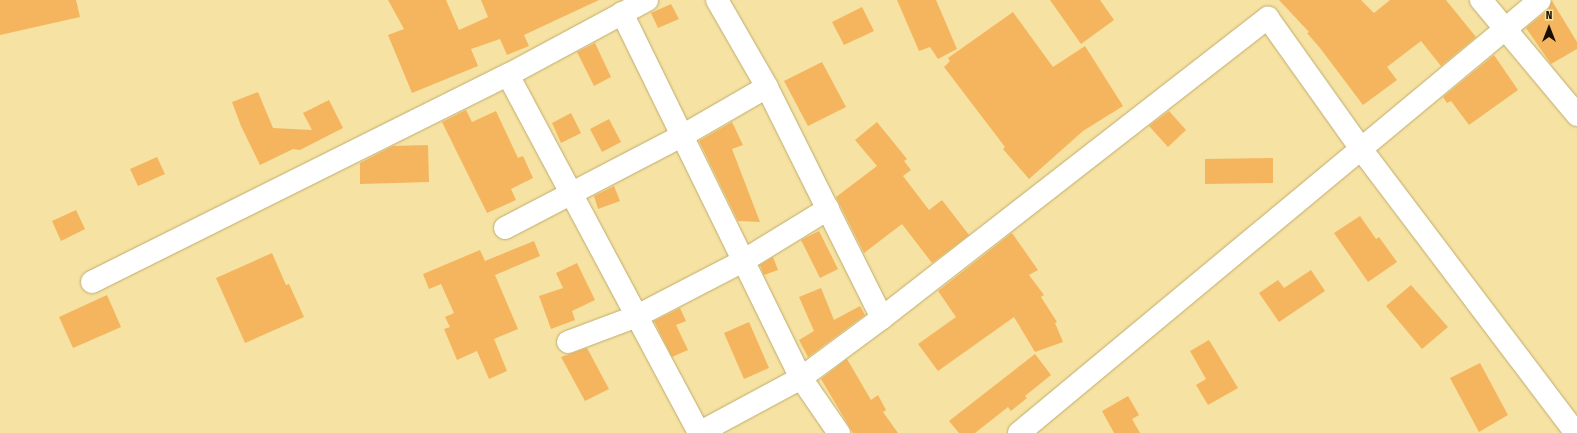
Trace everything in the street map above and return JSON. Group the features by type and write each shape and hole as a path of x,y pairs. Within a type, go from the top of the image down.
{"street":[{"path":"92,282 508,75 647,0"},
{"path":"717,0 767,87 882,318"},
{"path":"1481,0 1577,115"},
{"path":"1019,433 1540,0"},
{"path":"622,13 800,378 839,433"},
{"path":"508,75 699,433 800,378 882,318 1268,18 1361,149 1576,433"},
{"path":"505,228 682,136 767,87"},
{"path":"568,342 637,316 743,261 828,210"}],"building":[{"path":"0,0 76,0 80,17 0,35"},
{"path":"388,0 446,0 459,30 488,17 481,0 599,0 524,35 529,46 507,55 500,39 471,49 478,66 412,93 388,35 404,29"},
{"path":"897,0 936,0 957,49 938,59 930,47 919,51"},
{"path":"1050,0 1100,0 1114,20 1081,44"},
{"path":"1279,0 1361,0 1374,13 1390,0 1446,0 1476,37 1441,66 1421,41 1387,67 1397,80 1363,105 1307,33 1309,32"},
{"path":"1552,1 1577,42 1577,49 1551,64 1526,28 1548,10"},
{"path":"671,4 679,19 658,28 651,13"},
{"path":"862,7 874,31 844,45 832,22"},
{"path":"1013,12 1053,67 1085,46 1123,106 1083,131 1029,179 1003,149 1005,147 944,67 950,61 948,58"},
{"path":"595,43 611,77 594,86 577,52"},
{"path":"1494,55 1518,90 1469,125 1451,101 1447,103 1443,97"},
{"path":"822,62 846,107 808,126 784,81"},
{"path":"258,92 273,128 312,130 303,113 329,100 343,128 300,150 293,149 260,165 241,126 232,102"},
{"path":"466,110 472,122 496,111 518,158 523,156 533,178 511,189 516,200 487,213 442,122"},
{"path":"1169,111 1186,130 1168,147 1149,126"},
{"path":"571,113 581,133 561,143 552,123"},
{"path":"609,119 621,142 602,152 590,129"},
{"path":"732,122 743,145 732,149 760,222 738,221 699,141"},
{"path":"877,122 907,159 904,161 911,170 903,176 929,210 942,200 969,235 932,263 902,224 864,253 836,197 877,166 855,140"},
{"path":"428,145 429,182 360,184 360,163 393,146"},
{"path":"157,157 165,174 138,186 130,169"},
{"path":"1273,158 1273,183 1205,184 1205,159"},
{"path":"614,186 620,201 598,209 594,196"},
{"path":"76,210 85,229 61,241 52,221"},
{"path":"1360,216 1376,239 1379,237 1397,262 1368,282 1334,233"},
{"path":"819,231 838,269 820,278 801,240"},
{"path":"1012,233 1038,270 1029,275 1044,295 1041,297 1057,322 1055,323 1063,342 1035,352 1014,317 938,371 918,344 956,317 938,291"},
{"path":"534,241 540,256 495,275 518,329 494,339 507,371 489,379 477,351 457,360 444,329 450,327 445,317 454,313 441,284 429,289 423,274 480,250 485,261"},
{"path":"272,253 286,285 289,284 304,317 245,343 216,278"},
{"path":"773,257 778,270 764,275 760,265"},
{"path":"577,263 595,300 572,311 575,320 551,329 539,296 563,288 556,273"},
{"path":"1311,270 1325,291 1279,322 1259,293 1278,280 1284,288"},
{"path":"1411,285 1448,327 1422,349 1386,306"},
{"path":"821,288 834,320 860,306 865,315 808,357 799,340 814,331 799,297"},
{"path":"107,295 121,327 73,348 59,317"},
{"path":"680,308 686,321 676,325 688,350 672,357 654,321"},
{"path":"749,322 769,368 744,379 724,333"},
{"path":"1209,340 1238,388 1208,405 1196,385 1206,379 1190,351"},
{"path":"587,348 609,389 585,401 561,357"},
{"path":"1035,354 1051,375 1025,396 1027,398 1011,411 1008,407 975,433 959,433 949,421"},
{"path":"847,359 871,400 878,395 886,410 883,412 898,433 853,433 821,379"},
{"path":"1480,363 1508,415 1479,432 1450,378"},
{"path":"1128,396 1139,415 1132,419 1140,433 1114,433 1102,411"}]}
